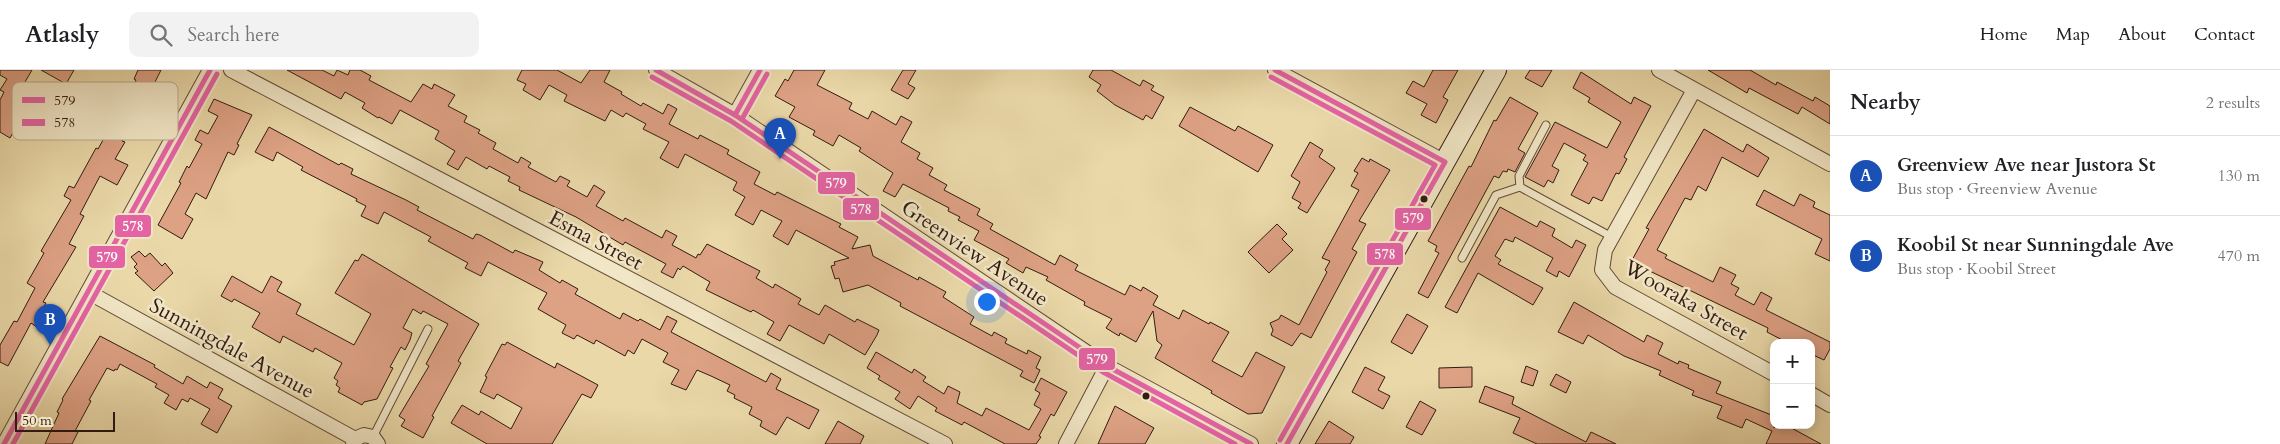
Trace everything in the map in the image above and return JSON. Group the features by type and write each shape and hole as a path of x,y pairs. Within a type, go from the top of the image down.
{"main road":[{"path":"1287,444 1496,70"}],"street":[{"path":"178,128 210,70"},
{"name":"Esma Street","path":"231,70 944,444"},
{"name":"Greenview Avenue","path":"656,70 735,115 1107,366 1251,444"},
{"path":"735,115 760,70"},
{"path":"1275,70 1445,162"},
{"path":"1659,70 1830,164"},
{"name":"Wooraka Street","path":"1694,90 1605,250 1602,270 1615,287 1770,372"},
{"path":"4,444 172,140"},
{"name":"Sunningdale Avenue","path":"88,292 354,442"},
{"path":"1066,444 1107,366"},
{"path":"1815,396 1830,404"},
{"path":"354,442 364,435 376,441"}],"lane":[{"path":"1520,187 1519,176 1546,126"},
{"path":"1462,258 1496,195 1520,187 1612,237"},
{"path":"376,441 428,329"}],"building":[{"path":"0,70 32,70 25,82 12,82 12,134 10,138 0,132 0,100 4,92 0,90 7,79 0,75"},
{"path":"41,70 74,70 67,82 62,82"},
{"path":"138,70 161,70 155,82 135,82 136,80 134,79"},
{"path":"287,70 322,70 334,76 337,70 348,75 350,70 360,70 371,76 369,80 411,102 423,84 432,89 434,84 455,95 448,106 467,116 464,122 480,130 478,133 496,143 493,149 518,163 521,157 531,163 528,167 556,182 560,176 570,181 567,186 587,197 594,185 605,192 596,206 623,221 625,218 662,238 666,230 677,236 672,245 696,258 707,244 760,271 756,278 773,288 775,284 801,299 798,304 819,315 825,305 855,322 857,319 879,330 877,335 865,355 829,334 824,344 789,325 780,341 767,334 774,322 753,310 751,312 706,290 710,282 683,266 680,270 678,268 673,278 661,272 666,264 625,242 623,245 576,217 519,190 520,187 508,181 510,177 489,166 487,169 466,157 458,170 447,164 455,151 435,139 439,131 400,110 392,124 362,108 365,103 345,92 341,99"},
{"path":"522,70 557,70 581,83 590,70 610,70 604,82 641,106 643,103 663,114 668,104 677,109 669,124 698,139 700,135 729,150 727,154 760,172 754,184 775,195 777,192 841,224 839,227 858,237 852,249 870,245 873,256 918,280 919,277 946,292 943,297 974,317 970,324 992,336 994,332 1007,339 1005,343 1027,354 1028,350 1041,357 1036,368 1040,370 1034,383 1020,376 1023,371 900,306 901,303 868,285 843,292 839,278 835,279 831,266 835,265 834,262 849,258 796,230 788,245 773,236 782,221 761,210 753,225 735,215 745,197 733,190 737,182 685,154 678,168 660,158 669,142 643,129 646,124 626,113 623,117 611,110 605,121 564,101 567,95 549,85 540,100 523,90 526,84 517,80"},
{"path":"794,70 825,70 817,85 852,103 849,109 868,119 872,111 896,125 901,116 912,122 901,142 920,153 917,159 933,168 929,175 947,185 944,190 980,209 977,215 993,224 990,229 1055,265 1060,255 1078,265 1075,270 1125,295 1130,285 1141,291 1143,287 1158,296 1153,305 1179,319 1183,310 1229,332 1212,361 1242,377 1256,352 1285,367 1262,413 1248,414 1155,358 1162,345 1157,341 1153,311 1136,342 1120,333 1119,336 1106,328 1112,319 1084,305 1085,302 1046,280 1048,277 1026,267 1023,273 1006,263 1009,259 974,240 979,231 958,220 960,217 948,211 949,208 903,184 895,197 883,191 893,173 859,151 861,148 839,135 833,146 813,135 815,131 789,117 795,107 775,96 785,79 788,81"},
{"path":"903,70 916,70 908,84 915,88 908,99 891,90"},
{"path":"1093,70 1111,70 1140,86 1143,80 1154,86 1151,90 1164,97 1152,119 1146,115 1143,120 1115,105 1097,91 1101,85 1089,77"},
{"path":"1433,70 1458,70 1443,97 1448,100 1436,123 1421,115 1427,104 1406,93 1413,81 1424,87"},
{"path":"1530,70 1552,70 1542,87 1525,78"},
{"path":"1708,70 1750,70 1776,85 1777,82 1813,101 1815,97 1830,106 1830,124 1802,107 1798,114 1749,88 1747,93"},
{"path":"1581,72 1631,104 1634,97 1651,106 1624,157 1627,159 1619,174 1616,173 1602,201 1593,197 1589,204 1571,195 1588,163 1583,160 1586,155 1564,143 1552,166 1559,170 1553,183 1548,180 1544,187 1525,177 1555,122 1607,148 1621,122 1588,102 1590,98 1573,88"},
{"path":"1510,97 1538,113 1518,149 1525,153 1515,172 1508,169 1507,172 1503,171 1499,178 1494,176 1428,298 1418,293 1439,253 1435,251 1437,246 1428,241 1469,166 1471,167 1494,120 1496,121"},
{"path":"214,99 252,115 237,144 239,145 234,155 228,152 206,199 196,193 185,214 193,219 182,239 158,225 181,183 179,182 187,166 189,168 202,144 195,140 200,130 208,134 218,116 208,111"},
{"path":"1190,107 1235,131 1238,126 1273,145 1258,172 1179,126"},
{"path":"269,127 339,165 341,163 353,169 351,174 406,200 419,207 417,210 473,239 476,234 480,235 513,253 515,250 543,262 539,270 560,283 562,280 578,289 575,294 620,319 623,313 638,321 640,319 660,330 667,316 677,321 671,332 766,382 771,373 781,379 776,389 819,410 809,429 787,417 776,435 760,426 762,421 749,414 752,407 734,398 735,395 727,391 730,385 697,370 686,390 671,384 679,370 663,362 668,353 642,339 634,354 628,350 625,356 596,340 594,344 577,335 574,339 562,333 566,325 538,309 547,293 488,262 481,276 465,268 468,263 428,241 431,237 384,212 378,224 361,216 366,206 356,201 357,199 301,170 303,167 277,152 273,161 255,152"},
{"path":"1704,129 1743,152 1747,144 1769,158 1758,177 1722,157 1706,191 1698,186 1691,200 1685,198 1657,250 1667,255 1665,258 1713,282 1720,267 1736,275 1731,284 1739,288 1735,295 1754,305 1761,292 1772,298 1766,310 1830,342 1830,349 1824,360 1815,356 1815,339 1780,339 1767,332 1768,328 1631,262 1649,229 1646,228"},
{"path":"103,140 123,140 125,142 115,159 128,165 117,185 100,176 80,214 84,216 69,244 76,247 43,302 46,303 41,312 45,314 37,327 31,323 8,366 0,362 0,345 14,321 17,322 35,288 27,283 44,253 41,251 71,200 64,196 69,186 74,188 96,148 98,149"},
{"path":"1310,142 1323,150 1319,157 1335,168 1307,213 1298,208 1301,203 1292,198 1300,182 1291,176"},
{"path":"1362,158 1369,162 1370,159 1390,170 1359,221 1366,224 1352,249 1357,252 1311,338 1301,333 1292,346 1271,335 1273,330 1270,323 1279,319 1281,315 1299,325 1327,272 1325,270 1330,261 1322,258 1359,190 1351,186 1358,173 1354,171"},
{"path":"1764,190 1794,206 1800,194 1815,202 1813,207 1830,215 1830,261 1815,254 1822,239 1756,205"},
{"path":"1500,207 1537,227 1540,221 1555,229 1552,236 1572,248 1576,240 1586,245 1569,277 1559,271 1557,277 1546,271 1553,258 1515,237 1513,242 1505,239 1495,256 1501,260 1498,264 1543,288 1533,305 1478,273 1457,313 1445,307"},
{"path":"1277,224 1287,234 1282,239 1293,250 1269,273 1248,252"},
{"path":"139,251 145,257 150,253 162,266 165,263 173,273 154,291 135,273 138,271 134,267 137,264 131,257"},
{"path":"362,254 479,324 458,361 461,363 432,416 434,417 423,438 401,426 405,420 399,416 429,366 426,364 448,324 423,311 421,314 413,309 403,328 412,333 405,350 401,347 390,367 393,368 377,399 364,402 362,405 338,392 340,388 336,385 338,381 334,378 342,363 315,348 313,352 283,336 280,343 252,327 260,313 234,299 232,302 221,296 232,276 262,293 271,276 282,282 277,291 301,304 296,314 354,345 371,314 335,293 355,260 358,261"},
{"path":"1574,302 1644,342 1647,335 1663,343 1658,354 1678,364 1679,361 1689,365 1688,368 1721,382 1716,393 1770,414 1770,429 1793,429 1821,444 1766,444 1772,431 1746,419 1742,428 1717,418 1722,406 1692,395 1694,391 1659,375 1661,371 1624,356 1588,335 1583,344 1558,332"},
{"path":"1407,314 1428,326 1412,354 1391,342"},
{"path":"100,336 155,365 154,367 183,384 187,376 207,388 210,382 223,389 218,398 232,406 217,433 201,424 210,409 190,398 188,402 182,399 176,410 164,403 169,395 155,387 157,384 120,364 117,370 115,369 114,371 107,368 89,400 91,401 75,431 78,432 72,444 45,444 59,413 57,412 62,399"},
{"path":"507,342 555,368 557,363 598,385 591,398 582,394 552,444 487,444 451,423 462,405 479,415 481,411 511,429 522,408 497,394 494,399 480,392 487,377 485,376 502,344 505,345"},
{"path":"876,352 912,373 914,369 926,377 923,381 944,394 948,386 960,392 957,403 982,416 986,408 1029,430 1041,409 1034,405 1040,393 1035,390 1041,378 1067,392 1054,416 1051,414 1036,444 1005,444 964,422 962,425 935,411 937,408 918,396 910,409 895,399 900,392 878,379 880,376 867,368"},
{"path":"1526,366 1538,371 1533,386 1521,382"},
{"path":"1365,367 1385,377 1378,390 1390,396 1383,409 1352,392"},
{"path":"1472,367 1472,387 1439,388 1439,368"},
{"path":"1556,374 1571,382 1566,393 1550,385"},
{"path":"1485,386 1514,397 1512,404 1586,442 1591,432 1616,444 1537,444 1513,433 1520,418 1479,402"},
{"path":"1420,401 1436,410 1422,435 1406,427"},
{"path":"1115,406 1154,428 1145,444 1098,444"},
{"path":"838,421 864,436 860,444 825,444"},
{"path":"1329,421 1354,437 1350,444 1315,444"}],"transit line":[{"name":"579","path":"178,128 210,70"},
{"name":"579","path":"656,70 735,115 1107,366 1251,444"},
{"name":"579","path":"735,115 760,70"},
{"name":"579","path":"1275,70 1445,162 1287,444"},
{"name":"578","path":"13,444 217,74"},
{"name":"578","path":"742,119 767,74"},
{"name":"578","path":"652,77 731,121 1103,372 1235,444"},
{"name":"578","path":"1271,77 1435,165 1280,440"},
{"name":"579","path":"4,444 171,140"}],"place":[{"name":"Greenview Ave near Justora St","path":"780,159"},
{"name":"Koobil St near Sunningdale Ave","path":"50,345"}]}
